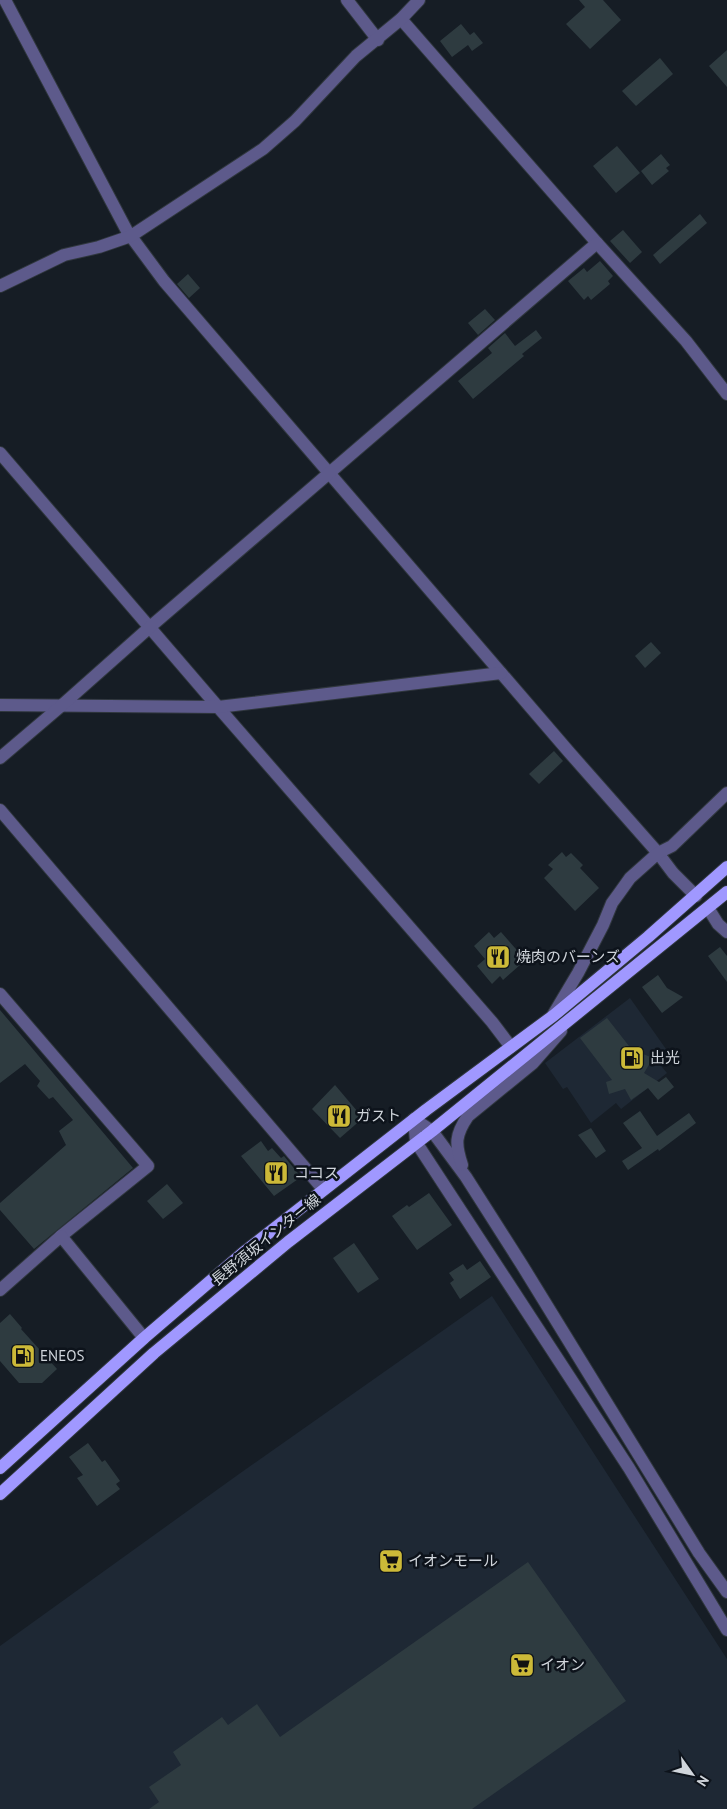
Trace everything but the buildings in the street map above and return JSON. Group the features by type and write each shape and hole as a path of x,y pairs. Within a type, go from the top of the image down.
{"main road":[{"name":"長野須坂インター線","path":"0,1468 144,1338 243,1253 414,1119 553,1016 696,896 727,867"},
{"name":"長野須坂インター線","path":"0,1494 154,1353 288,1242 432,1131 727,892"}],"street":[{"path":"347,0 378,40"},
{"path":"0,286 64,255 99,247 132,236 263,150 295,121 356,56 378,40 419,0"},
{"path":"3,2 132,236 164,281 658,853 673,873 696,896"},
{"path":"401,19 596,243 686,341 727,394"},
{"path":"0,758 596,243"},
{"path":"0,453 492,1022 511,1047"},
{"path":"0,705 218,707 501,673"},
{"path":"553,1016 578,973 612,903 630,878 658,853 672,846 727,793"},
{"path":"0,810 323,1189"},
{"path":"708,908 718,924 727,932"},
{"path":"0,994 148,1166 61,1236 0,1290"},
{"path":"466,1177 457,1150 456,1139 462,1124 468,1116 533,1063 573,1018"},
{"path":"414,1119 432,1131 466,1177 694,1544 727,1592"},
{"path":"414,1119 416,1142 629,1468 727,1630"},
{"path":"61,1236 144,1338"}],"shaded area":[{"path":"630,998 673,1059 662,1067 667,1073 621,1109 616,1103 591,1123 567,1087 563,1089 545,1063"},
{"name":"イオンモール","path":"492,1296 727,1659 727,1809 0,1809 0,1646 239,1474"}],"place":[{"name":"焼肉のバーンズ","path":"498,957"},
{"name":"出光","path":"632,1058"},
{"name":"ガスト","path":"339,1116"},
{"name":"ココス","path":"276,1173"},
{"name":"ENEOS","path":"23,1356"},
{"name":"イオンモール","path":"391,1561"},
{"name":"イオン","path":"522,1665"}]}
